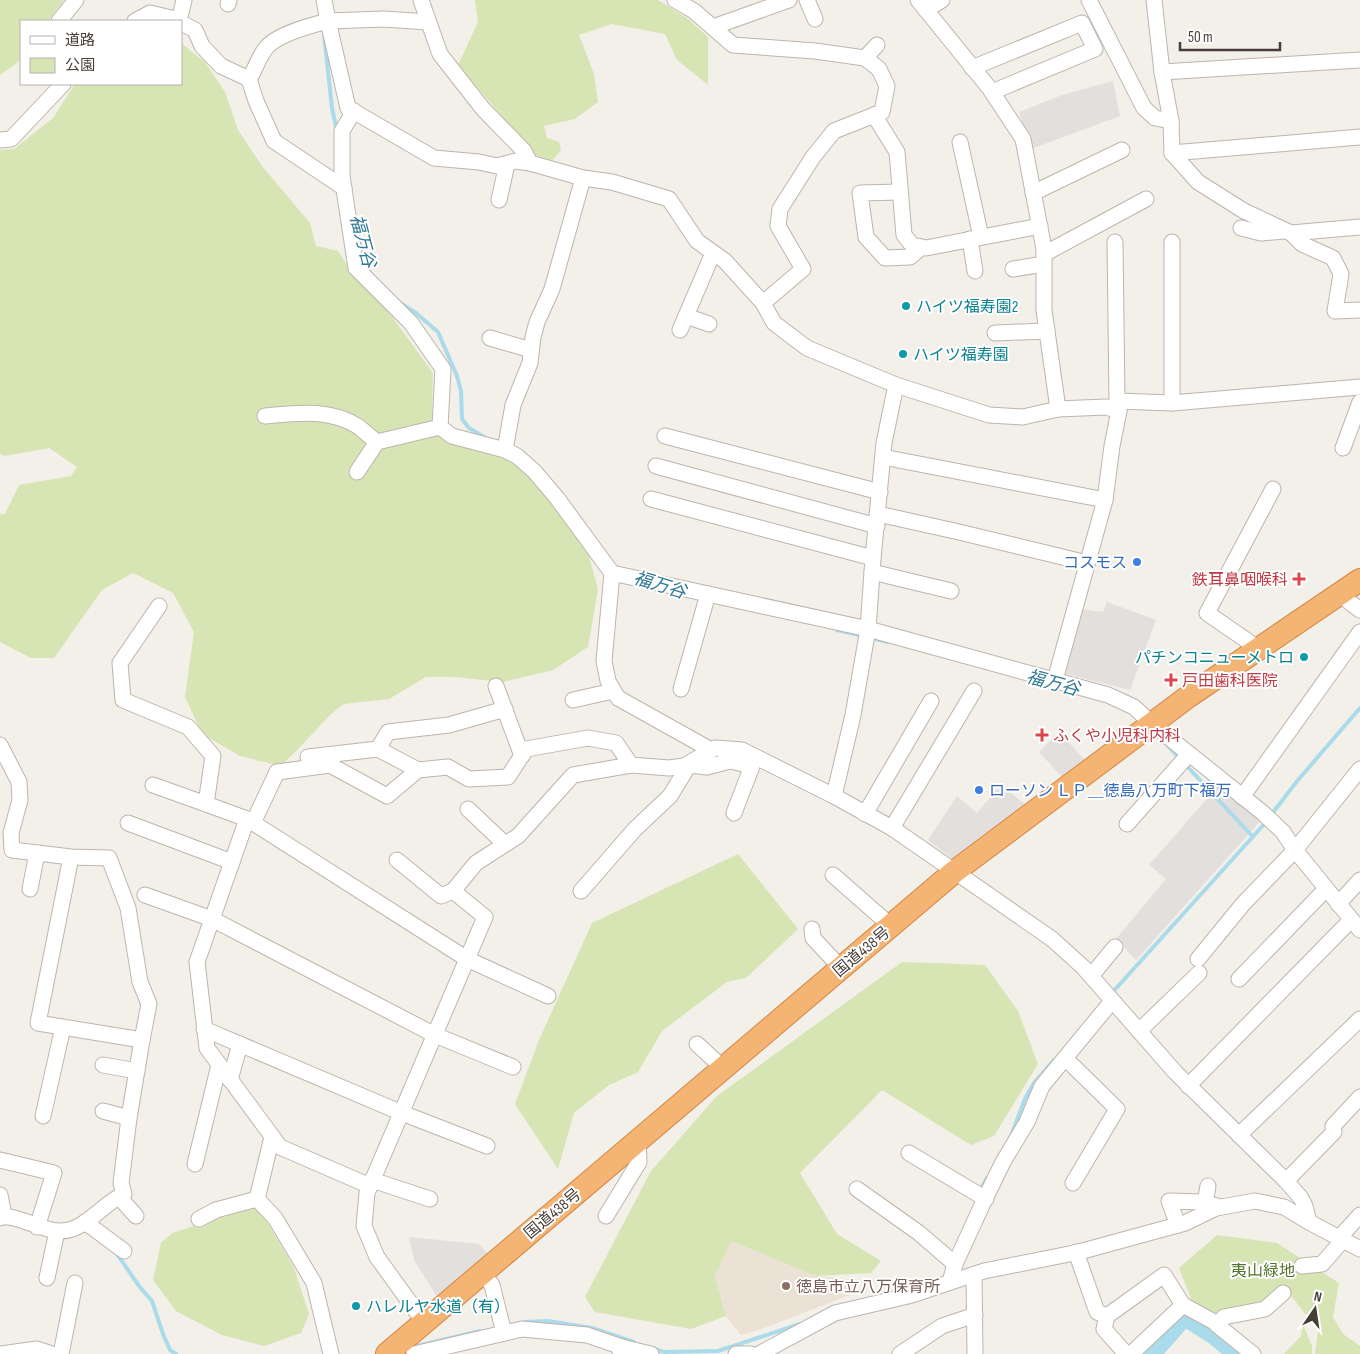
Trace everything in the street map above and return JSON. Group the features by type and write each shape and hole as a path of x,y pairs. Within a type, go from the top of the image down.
{"highway":[{"name":"国道438号","path":"387,1354 954,872 1189,696 1360,580"}],"street":[{"path":"60,20 76,0"},
{"path":"179,20 184,0"},
{"path":"324,0 348,108 434,158 479,162 497,166 516,161 530,162 583,178 612,182 669,199 697,241 725,262 763,303 774,323 807,348 896,385 990,415 1023,417 1058,409 1172,403 1360,387"},
{"path":"421,0 440,54 482,109 524,151 530,162"},
{"path":"675,0 694,11 733,45 815,51 865,58 878,69 887,86 882,112 834,131 813,157 780,209 778,226 803,269 763,303"},
{"path":"713,28 789,0"},
{"path":"807,0 814,19"},
{"path":"942,0 922,5 992,92 1023,139 1040,226 1044,260 1044,310 1058,409"},
{"path":"1089,0 1144,108 1155,118 1170,121"},
{"path":"1154,0 1162,72 1170,121 1172,153 1198,182 1244,211 1289,232 1302,244 1333,258 1341,274 1335,311 1360,310"},
{"path":"136,20 148,7 175,20"},
{"path":"344,188 274,141 256,101 249,79 267,47 283,36 310,25 328,21 384,19 428,22"},
{"path":"972,68 1082,23 1095,49 992,92"},
{"path":"182,24 195,30 202,46 221,66 249,79"},
{"path":"865,58 877,45"},
{"path":"1162,72 1360,60"},
{"path":"0,140 11,139 62,85"},
{"path":"354,111 342,131 342,176 356,268 411,323 443,368 440,427"},
{"path":"874,115 897,152 904,235 912,244 926,248 1040,226"},
{"path":"1172,153 1360,136"},
{"path":"960,142 975,238 975,271"},
{"path":"1034,193 1122,150"},
{"path":"499,200 507,164"},
{"path":"505,450 513,405 530,363 537,322 552,289 583,178"},
{"path":"900,192 860,193 866,237 885,258 910,257 922,247"},
{"path":"1012,269 1044,260 1146,199"},
{"path":"1241,228 1261,233 1360,227"},
{"path":"1055,680 1105,500 1118,406 1115,242"},
{"path":"1172,242 1172,403"},
{"path":"680,330 713,253"},
{"path":"686,316 708,324"},
{"path":"995,333 1047,331"},
{"path":"490,338 531,350"},
{"path":"834,796 853,715 868,630 872,565 884,443 896,385"},
{"path":"1343,448 1360,402"},
{"path":"265,416 315,412 331,415 358,427 376,442"},
{"path":"357,472 376,442 440,427"},
{"path":"440,427 452,436 505,450 517,456 534,471 557,498 612,572 868,630 1108,695 1134,706 1152,724 1283,832 1295,850 1356,925 1188,1086"},
{"path":"665,436 880,492"},
{"path":"883,457 1105,500"},
{"path":"656,466 877,520 959,532 1087,563"},
{"path":"1259,649 1207,614 1273,489"},
{"path":"651,498 872,565 951,592"},
{"path":"612,572 604,661 608,681 618,698 711,750"},
{"path":"681,689 708,594"},
{"path":"1339,594 1360,610"},
{"path":"159,606 120,663 123,700 188,727 213,756 206,804"},
{"path":"1242,797 1360,632"},
{"path":"496,686 522,756"},
{"path":"573,700 614,691"},
{"path":"892,828 974,692"},
{"path":"865,814 931,701"},
{"path":"378,749 388,732 449,725 504,709"},
{"path":"308,757 378,749 418,770 448,767 469,779 508,777 526,749 588,738 616,743 630,765"},
{"path":"0,747 19,782 20,800 7,819 11,833 12,850 71,857 109,858 128,908 140,982 149,1004 129,1118 121,1183 124,1194 113,1200 78,1228 57,1231 2,1217 0,1195"},
{"path":"581,891 635,829 670,796 689,765 715,748 742,750 834,796 892,828 1052,939 1091,976 1188,1086 1302,1198 1306,1206 1309,1222"},
{"path":"1127,824 1189,754"},
{"path":"397,860 441,896 453,891 476,863 518,836 573,775 630,765 669,768 689,765 707,766 730,761 752,766 734,813"},
{"path":"418,770 387,796 330,765 277,772 250,821 232,862 198,962 206,1048 280,1147 371,1183 430,1199"},
{"path":"1139,1031 1199,966 1243,904 1295,850 1360,769"},
{"path":"153,785 250,821 467,959 548,996"},
{"path":"468,808 506,844"},
{"path":"128,823 232,862"},
{"path":"30,889 37,853"},
{"path":"71,857 38,1023 142,1040"},
{"path":"833,875 891,926"},
{"path":"1338,904 1360,880"},
{"path":"1239,979 1326,889"},
{"path":"424,1322 377,1257 364,1226 367,1193 485,917 453,891"},
{"path":"145,895 212,919 435,1035 514,1066"},
{"path":"812,929 813,938 841,968"},
{"path":"1091,976 1115,947"},
{"path":"950,1282 955,1264 1003,1162 1027,1122 1042,1086 1112,1001"},
{"path":"1239,1135 1360,1019"},
{"path":"43,1116 63,1027"},
{"path":"204,1029 402,1113 487,1146"},
{"path":"230,1080 240,1044"},
{"path":"697,1044 723,1068"},
{"path":"1065,1058 1117,1109 1073,1182"},
{"path":"103,1065 137,1071"},
{"path":"195,1164 219,1065"},
{"path":"1286,1181 1334,1132 1333,1126 1360,1097"},
{"path":"103,1111 129,1118"},
{"path":"257,1199 272,1137"},
{"path":"606,1216 639,1162 638,1140"},
{"path":"909,1153 986,1199"},
{"path":"0,1160 54,1173 37,1227"},
{"path":"1205,1203 1208,1186"},
{"path":"857,1189 919,1233 955,1264"},
{"path":"119,1196 136,1216"},
{"path":"200,1219 216,1210 257,1199"},
{"path":"257,1199 275,1218 314,1283 331,1354"},
{"path":"1178,1225 1169,1201 1205,1203 1220,1207"},
{"path":"759,1354 835,1313 912,1295 984,1270 1076,1252 1178,1225 1220,1207 1255,1201 1284,1207 1360,1249"},
{"path":"1302,1266 1322,1264 1360,1216"},
{"path":"85,1222 124,1251"},
{"path":"47,1278 57,1231"},
{"path":"1076,1252 1097,1312 1107,1316"},
{"path":"482,1273 492,1284 504,1333"},
{"path":"974,1274 975,1354"},
{"path":"1126,1354 1104,1330 1107,1316 1164,1275 1183,1305 1218,1324 1254,1354"},
{"path":"61,1354 74,1283"},
{"path":"1218,1324 1224,1317 1265,1309 1284,1293"},
{"path":"1131,1354 1183,1305"},
{"path":"900,1354 942,1326 974,1315"},
{"path":"414,1354 455,1350 504,1333 522,1329 587,1335 623,1351 651,1354"},
{"path":"0,1354 37,1349 52,1354"},
{"path":"736,1354 751,1354"}],"shaded area":[{"path":"1113,81 1120,116 1031,149 1019,112 1062,95"},
{"path":"1107,602 1156,620 1130,690 1062,673 1081,609 1103,612"},
{"path":"1059,732 1085,760 1062,777 1039,752"},
{"path":"1001,785 1026,805 954,860 928,840 957,796 977,813"},
{"path":"1219,785 1262,819 1136,960 1116,939 1166,879 1149,865"},
{"path":"409,1237 479,1244 490,1256 439,1300 414,1260"},
{"name":"徳島市立八万保育所","path":"731,1241 816,1276 854,1280 855,1293 759,1330 741,1335 726,1316 715,1277"}],"green space":[{"path":"0,0 64,0 49,20 20,20 20,58 17,63 0,75"},
{"path":"475,0 658,0 687,18 708,37 708,85 677,60 665,34 612,24 579,35 594,74 598,102 575,119 544,126 547,138 559,142 561,150 553,160 540,157 524,146 513,129 458,65 478,22"},
{"path":"182,44 205,62 225,92 238,130 262,166 310,223 316,246 338,251 358,280 385,307 433,373 432,417 471,441 496,452 531,475 587,549 598,589 588,647 553,670 503,682 455,677 426,677 389,699 344,704 331,714 281,766 240,756 202,734 185,697 194,632 173,593 133,573 102,590 54,658 31,658 0,642 0,514 5,514 19,485 71,476 77,467 49,448 5,456 0,454 0,150 14,149 53,118 74,85 182,85"},
{"path":"738,854 798,929 746,978 727,982 662,1031 638,1072 609,1085 574,1113 558,1169 515,1104 539,1040 592,923"},
{"path":"902,962 985,965 1018,1011 1038,1064 994,1136 971,1145 882,1090 800,1173 837,1234 881,1261 871,1273 816,1276 731,1241 715,1277 726,1316 691,1329 595,1312 585,1297 651,1171 717,1096"},
{"path":"258,1206 294,1268 309,1314 301,1333 264,1346 222,1335 176,1311 153,1280 161,1243 172,1233"},
{"name":"夷山緑地","path":"1217,1235 1277,1243 1339,1283 1333,1317 1343,1334 1360,1346 1360,1354 1315,1354 1318,1330 1284,1287 1263,1305 1223,1314 1208,1315 1192,1301 1179,1268"},
{"path":"1303,1324 1312,1346 1312,1354 1284,1354 1301,1336"}],"waterway":[{"name":"福万谷","path":"324,34 332,108 337,131"},
{"name":"福万谷","path":"359,240 366,264 372,276"},
{"name":"福万谷","path":"400,303 416,313 438,332 457,376 461,391 462,419 469,428 484,437"},
{"name":"福万谷","path":"837,630 864,636"},
{"name":"福万谷","path":"871,638 888,642"},
{"path":"1271,815 1298,780 1360,708"},
{"name":"福万谷","path":"1168,746 1180,759"},
{"name":"福万谷","path":"1185,764 1253,837"},
{"path":"1111,994 1267,821"},
{"path":"1011,1136 1025,1099 1034,1083 1054,1060"},
{"path":"979,1192 987,1178"},
{"path":"117,1254 152,1301 170,1350 176,1354"},
{"path":"1148,1354 1184,1313 1214,1332 1241,1354"},
{"path":"524,1322 548,1321 592,1328 634,1342"},
{"path":"652,1348 664,1352 718,1351 800,1324"},
{"path":"409,1348 480,1331"}],"place":[{"name":"ハイツ福寿園2","path":"906,306"},
{"name":"ハイツ福寿園","path":"903,354"},
{"name":"コスモス","path":"1137,562"},
{"name":"鉄耳鼻咽喉科","path":"1299,579"},
{"name":"パチンコニューメトロ","path":"1304,657"},
{"name":"戸田歯科医院","path":"1171,680"},
{"name":"ふくや小児科内科","path":"1042,735"},
{"name":"ローソン ＬＰ＿徳島八万町下福万","path":"979,790"},
{"name":"徳島市立八万保育所","path":"786,1286"},
{"name":"ハレルヤ水道（有）","path":"356,1306"}]}
